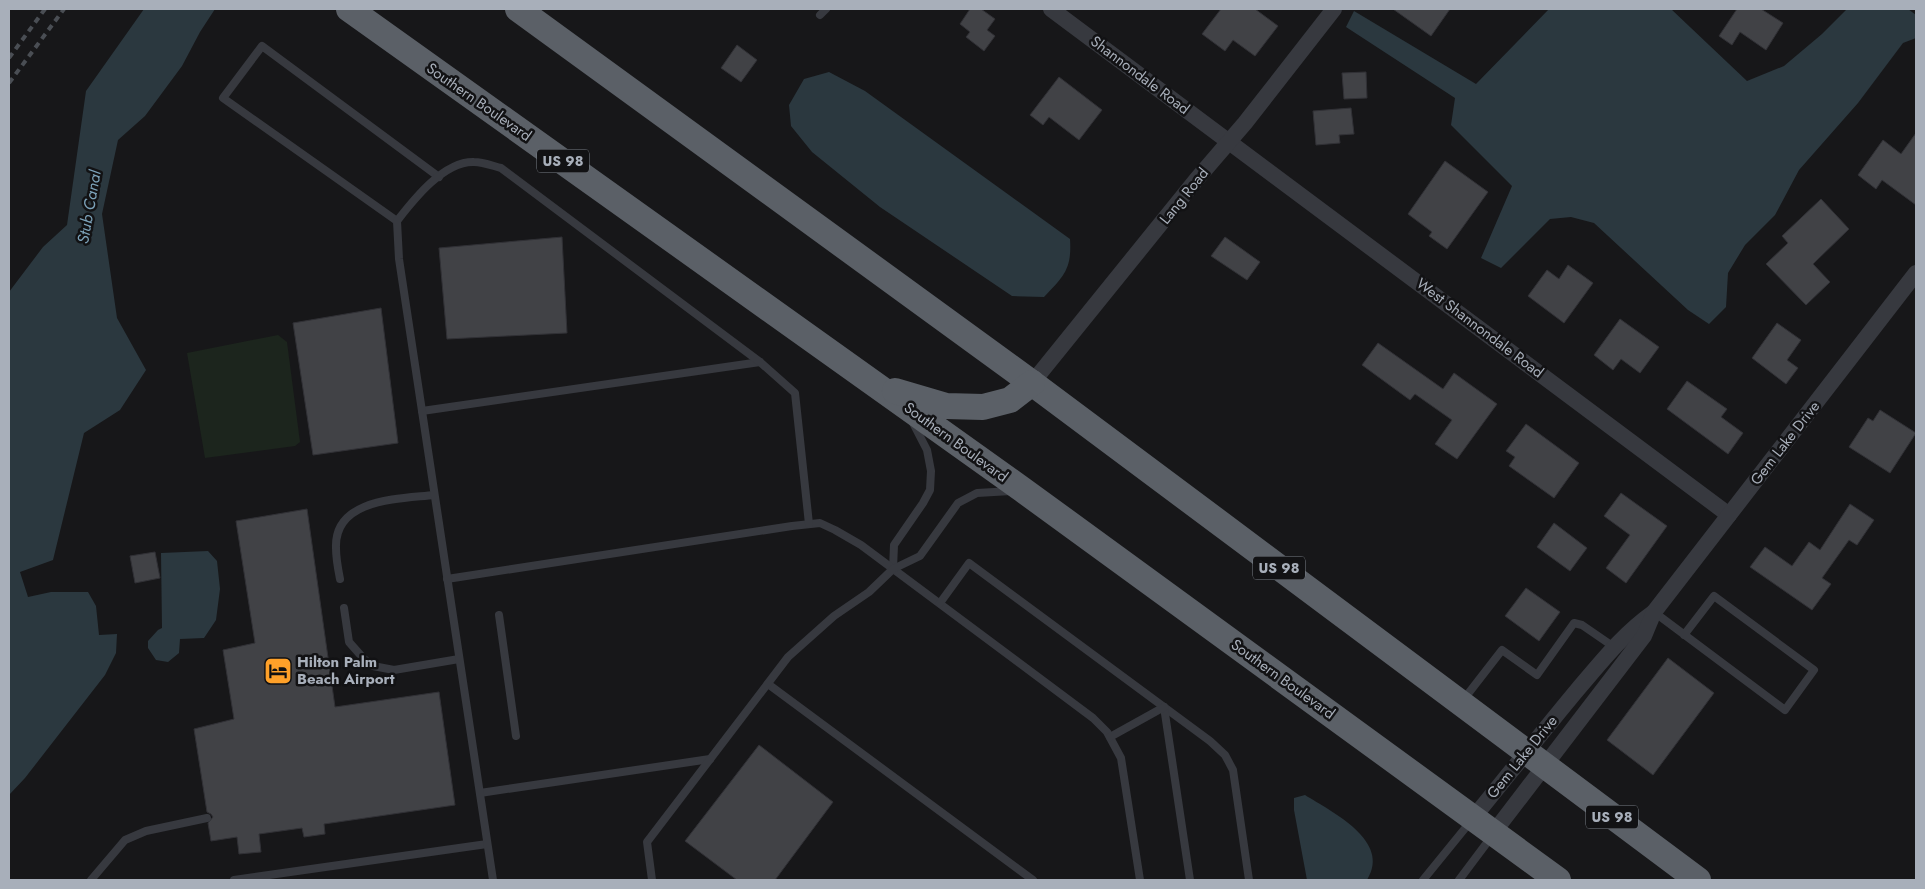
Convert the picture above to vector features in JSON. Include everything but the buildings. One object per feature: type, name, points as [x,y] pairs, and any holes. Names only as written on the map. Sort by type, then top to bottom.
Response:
[{"type":"highway","name":"Southern Boulevard","points":[[348,9],[1023,490],[1558,880]]},
{"type":"highway","name":"US 98","points":[[518,9],[1032,383],[1698,880]]},
{"type":"highway","points":[[878,386],[946,406],[982,407],[1010,400],[1032,383]]},
{"type":"street","name":"Shannondale Road","points":[[1051,9],[1230,141]]},
{"type":"street","name":"Lang Road","points":[[1032,383],[1230,141],[1334,9]]},
{"type":"street","name":"West Shannondale Road","points":[[1230,141],[1729,515]]},
{"type":"street","name":"Gem Lake Drive","points":[[1484,825],[1535,760],[1644,636],[1654,612],[1916,273]]},
{"type":"street","name":"Gem Lake Drive","points":[[1484,825],[1535,760],[1614,647],[1633,627],[1654,612]]},
{"type":"lane","points":[[397,221],[223,98],[262,46],[438,177]]},
{"type":"lane","points":[[493,880],[399,259],[397,221],[420,192],[450,168],[474,162],[501,168],[760,362],[796,394],[809,524]]},
{"type":"lane","points":[[422,411],[760,362]]},
{"type":"lane","points":[[893,569],[894,545],[930,490],[927,450],[903,404]]},
{"type":"lane","points":[[652,880],[647,842],[788,657],[834,616],[870,592],[893,569],[920,556],[958,503],[977,492],[1023,490]]},
{"type":"lane","points":[[340,579],[336,547],[339,531],[346,519],[361,507],[374,502],[434,495]]},
{"type":"lane","points":[[447,579],[809,524],[820,524],[835,530],[861,545],[1093,718],[1110,737],[1121,758],[1140,880]]},
{"type":"lane","points":[[940,604],[969,563],[1210,741],[1225,755],[1233,770],[1249,880]]},
{"type":"lane","points":[[1654,612],[1684,635],[1785,710],[1814,670],[1714,596],[1684,635]]},
{"type":"lane","points":[[344,608],[349,642],[364,660],[373,666],[394,670],[459,659]]},
{"type":"lane","points":[[499,615],[516,736]]},
{"type":"lane","points":[[1461,703],[1502,650],[1537,674],[1574,624],[1582,625],[1614,647]]},
{"type":"lane","points":[[768,684],[1033,880]]},
{"type":"lane","points":[[1110,737],[1164,707]]},
{"type":"lane","points":[[1164,707],[1190,880]]},
{"type":"lane","points":[[480,793],[710,759]]},
{"type":"lane","points":[[92,880],[125,840],[146,831],[207,818]]},
{"type":"lane","points":[[1423,880],[1484,825]]},
{"type":"lane","points":[[1459,880],[1484,825]]},
{"type":"lane","points":[[234,880],[487,844]]},
{"type":"shaded area","points":[[278,335],[287,342],[300,442],[295,446],[205,458],[187,353]]},
{"type":"water","name":"Stub Canal","points":[[144,9],[215,9],[182,66],[145,116],[118,140],[102,214],[117,318],[146,370],[120,410],[84,433],[53,560],[20,572],[28,597],[51,592],[88,592],[96,606],[99,635],[117,634],[116,653],[105,675],[25,778],[9,795],[9,292],[43,247],[67,225],[86,91]]},
{"type":"water","points":[[1549,9],[1671,9],[1747,81],[1784,66],[1822,34],[1847,9],[1908,9],[1916,15],[1916,38],[1903,43],[1858,103],[1799,170],[1775,215],[1745,245],[1728,273],[1726,307],[1709,324],[1688,310],[1594,223],[1571,217],[1550,219],[1501,268],[1481,258],[1512,186],[1451,125],[1455,98],[1346,27],[1354,11],[1476,84]]},
{"type":"water","points":[[829,72],[865,91],[1070,239],[1068,265],[1062,277],[1044,297],[1012,296],[880,207],[812,152],[791,126],[789,105],[804,79]]},
{"type":"water","points":[[208,551],[217,561],[220,589],[216,620],[204,638],[180,639],[179,653],[168,662],[156,660],[148,648],[148,641],[162,628],[161,553]]},
{"type":"water","points":[[1305,795],[1343,819],[1365,840],[1372,853],[1373,866],[1367,880],[1307,880],[1294,810],[1294,798]]},
{"type":"railway","points":[[9,58],[45,9]]},
{"type":"railway","points":[[9,83],[64,9]]},
{"type":"place","name":"Hilton Palm Beach Airport","points":[[278,671]]}]
